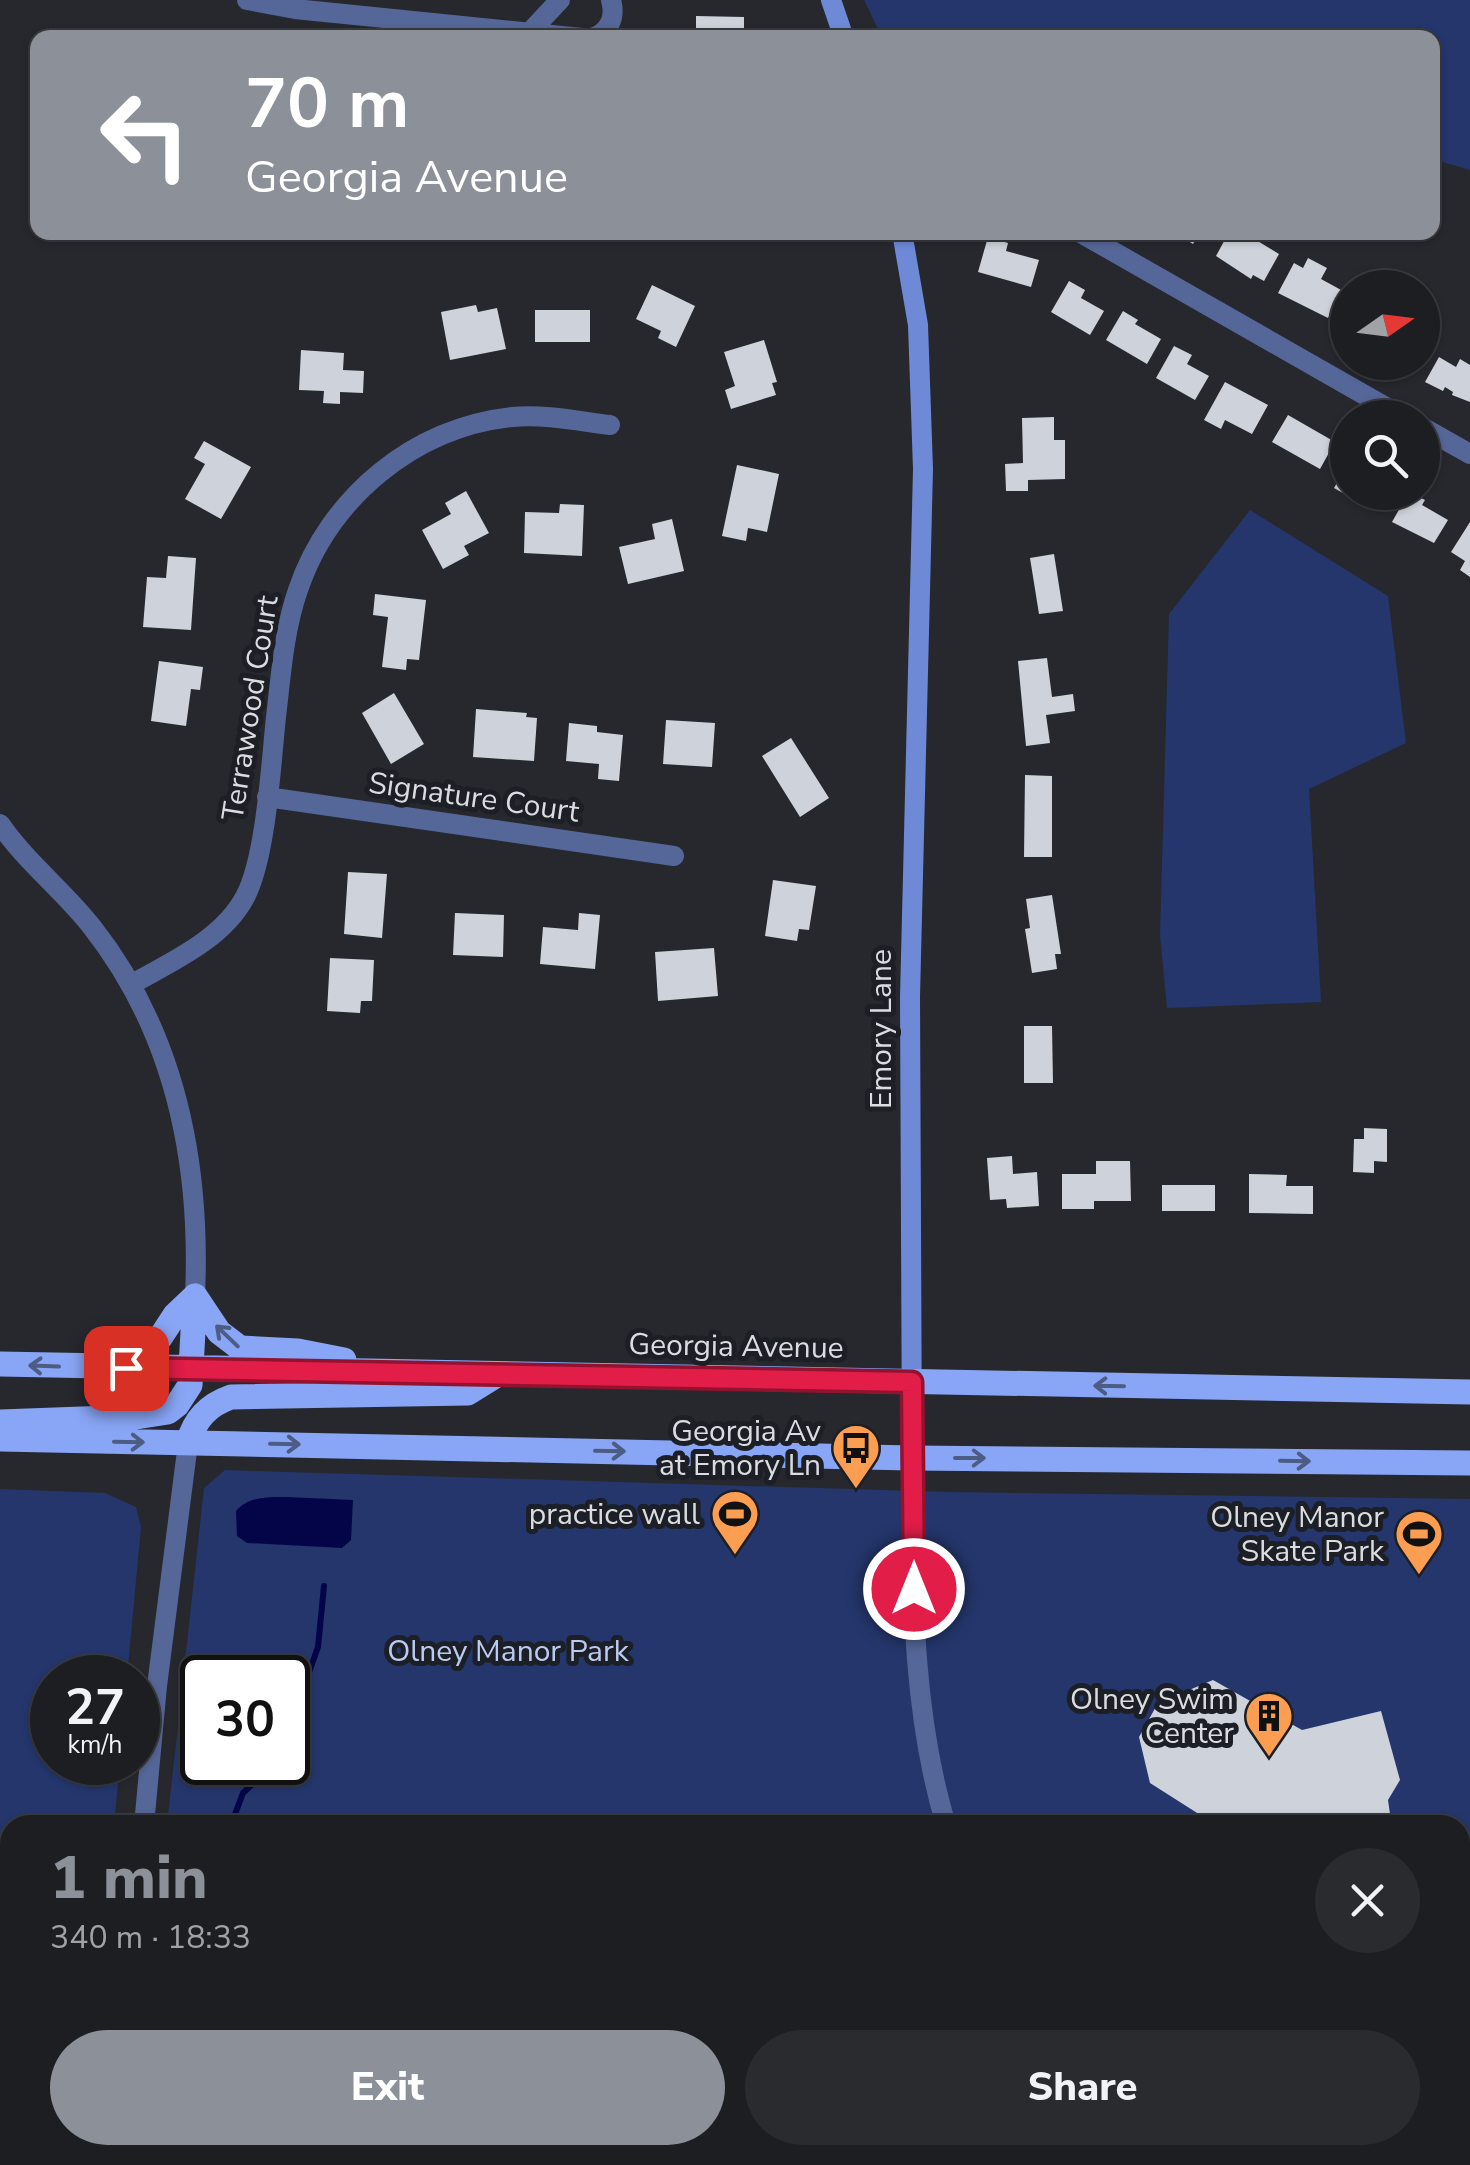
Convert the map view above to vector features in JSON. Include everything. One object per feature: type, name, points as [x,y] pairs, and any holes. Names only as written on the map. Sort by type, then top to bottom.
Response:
[{"type":"main road","points":[[92,1367],[160,1338],[174,1315],[195,1296]]},
{"type":"main road","points":[[0,1422],[156,1416],[178,1404],[190,1385],[193,1369],[195,1296]]},
{"type":"main road","points":[[195,1296],[220,1332],[240,1348],[312,1354],[386,1372]]},
{"type":"main road","name":"Georgia Avenue","points":[[0,1364],[1470,1392]]},
{"type":"main road","points":[[188,1443],[206,1410],[231,1398],[468,1393],[497,1375]]},
{"type":"main road","points":[[0,1439],[912,1458],[1470,1463]]},
{"type":"street","points":[[247,0],[294,9],[500,30]]},
{"type":"street","points":[[532,30],[560,0]]},
{"type":"street","points":[[603,30],[609,26],[613,12],[611,0]]},
{"type":"street","points":[[831,0],[841,30]]},
{"type":"street","name":"Emory Lane","points":[[903,240],[918,325],[923,450],[910,997],[915,1646],[928,1752],[944,1815]]},
{"type":"street","points":[[1093,240],[1373,400]]},
{"type":"street","name":"Terrawood Court","points":[[132,984],[201,943],[228,922],[244,900],[252,879],[267,797],[284,653],[297,592],[314,552],[350,499],[411,451],[474,424],[513,417],[553,417],[610,425]]},
{"type":"street","points":[[1440,438],[1470,454]]},
{"type":"street","name":"Signature Court","points":[[267,797],[674,856]]},
{"type":"street","points":[[0,824],[90,924],[132,984],[172,1077],[186,1129],[193,1177],[195,1296]]},
{"type":"street","points":[[145,1815],[156,1686],[188,1443]]},
{"type":"green space","points":[[864,0],[1470,0],[1470,170],[1440,161],[1440,30],[879,30]]},
{"type":"green space","points":[[1250,510],[1388,596],[1406,743],[1309,789],[1321,1002],[1167,1008],[1160,935],[1169,614]]},
{"type":"green space","name":"Olney Manor Park","points":[[225,1470],[949,1492],[1470,1499],[1470,1815],[168,1815],[180,1707],[180,1785],[310,1785],[310,1655],[186,1655],[204,1488]]},
{"type":"green space","points":[[0,1489],[105,1493],[136,1507],[141,1527],[129,1655],[30,1655],[30,1785],[118,1785],[115,1815],[0,1815]]},
{"type":"shaded area","points":[[259,1498],[353,1500],[351,1540],[342,1548],[247,1543],[237,1536],[236,1511],[241,1506]]},
{"type":"building","points":[[696,16],[744,17],[744,30],[696,30]]},
{"type":"building","points":[[987,240],[1008,243],[1006,251],[1039,260],[1031,287],[978,272]]},
{"type":"building","points":[[1225,240],[1256,240],[1279,254],[1264,281],[1253,275],[1251,279],[1216,256]]},
{"type":"building","points":[[1308,258],[1327,268],[1321,279],[1330,284],[1328,318],[1278,293],[1294,263],[1303,268]]},
{"type":"building","points":[[1069,281],[1085,290],[1081,298],[1104,311],[1090,335],[1051,312]]},
{"type":"building","points":[[652,285],[695,306],[676,347],[658,338],[661,331],[636,319]]},
{"type":"building","points":[[476,305],[478,312],[497,308],[506,349],[450,360],[441,312]]},
{"type":"building","points":[[535,310],[590,310],[590,342],[535,342]]},
{"type":"building","points":[[1123,311],[1138,320],[1135,324],[1161,339],[1147,364],[1106,340]]},
{"type":"building","points":[[764,340],[777,382],[772,383],[776,395],[731,409],[725,390],[735,386],[724,352]]},
{"type":"building","points":[[1174,346],[1192,355],[1187,364],[1209,376],[1195,400],[1156,378]]},
{"type":"building","points":[[301,350],[344,353],[343,370],[364,371],[363,393],[340,392],[340,404],[323,403],[324,391],[299,390]]},
{"type":"building","points":[[1440,358],[1456,367],[1460,359],[1470,365],[1470,402],[1452,395],[1445,387],[1443,391],[1425,382],[1440,380]]},
{"type":"building","points":[[1225,382],[1268,405],[1252,434],[1225,420],[1221,429],[1204,420]]},
{"type":"building","points":[[1288,415],[1330,439],[1330,451],[1320,469],[1272,442]]},
{"type":"building","points":[[1054,417],[1054,440],[1065,440],[1065,479],[1028,480],[1028,491],[1006,491],[1005,464],[1023,463],[1022,418]]},
{"type":"building","points":[[204,441],[251,467],[221,519],[185,499],[205,464],[194,458]]},
{"type":"building","points":[[737,465],[779,474],[767,532],[748,528],[746,541],[722,536]]},
{"type":"building","points":[[466,491],[489,533],[464,546],[469,555],[443,569],[422,530],[451,514],[445,503]]},
{"type":"building","points":[[560,504],[584,505],[582,556],[524,553],[525,512],[559,513]]},
{"type":"building","points":[[1399,510],[1431,510],[1448,520],[1434,543],[1392,522]]},
{"type":"building","points":[[672,519],[684,571],[628,584],[619,547],[655,539],[652,524]]},
{"type":"building","points":[[1470,522],[1470,577],[1460,570],[1465,561],[1451,552]]},
{"type":"building","points":[[1054,554],[1063,611],[1039,614],[1030,558]]},
{"type":"building","points":[[168,556],[196,558],[191,630],[143,627],[147,577],[166,578]]},
{"type":"building","points":[[375,594],[426,600],[419,660],[407,659],[406,670],[382,667],[388,617],[373,615]]},
{"type":"building","points":[[1047,658],[1052,697],[1073,694],[1075,711],[1046,715],[1050,743],[1026,746],[1018,661]]},
{"type":"building","points":[[159,661],[203,667],[200,690],[191,689],[186,726],[151,721]]},
{"type":"building","points":[[394,693],[424,744],[391,764],[362,713]]},
{"type":"building","points":[[476,709],[527,713],[526,717],[537,718],[534,761],[473,757]]},
{"type":"building","points":[[666,720],[715,723],[712,767],[663,764]]},
{"type":"building","points":[[569,723],[597,726],[597,732],[623,735],[619,781],[598,779],[599,764],[566,761]]},
{"type":"building","points":[[791,738],[829,798],[800,817],[762,756]]},
{"type":"building","points":[[1025,775],[1052,776],[1052,857],[1024,857]]},
{"type":"building","points":[[348,872],[387,874],[382,938],[344,934]]},
{"type":"building","points":[[773,880],[816,886],[809,930],[799,929],[797,941],[765,936]]},
{"type":"building","points":[[1052,895],[1061,954],[1055,954],[1057,969],[1032,973],[1025,929],[1030,928],[1026,899]]},
{"type":"building","points":[[455,913],[504,915],[503,957],[453,955]]},
{"type":"building","points":[[579,913],[600,915],[595,969],[540,964],[543,927],[578,930]]},
{"type":"building","points":[[714,948],[718,996],[658,1001],[655,952]]},
{"type":"building","points":[[330,958],[374,960],[372,1001],[361,1001],[360,1013],[327,1011]]},
{"type":"building","points":[[1024,1026],[1052,1026],[1053,1083],[1024,1083]]},
{"type":"building","points":[[1364,1128],[1387,1129],[1387,1162],[1374,1161],[1374,1173],[1353,1172],[1354,1139],[1364,1139]]},
{"type":"building","points":[[1012,1156],[1013,1174],[1037,1172],[1039,1206],[1007,1208],[1006,1199],[990,1200],[987,1158]]},
{"type":"building","points":[[1096,1161],[1130,1161],[1131,1201],[1094,1201],[1094,1209],[1062,1209],[1062,1174],[1096,1174]]},
{"type":"building","points":[[1249,1174],[1287,1175],[1286,1186],[1313,1186],[1313,1214],[1249,1213]]},
{"type":"building","points":[[1162,1185],[1215,1185],[1215,1211],[1162,1211]]},
{"type":"building","name":"Olney Swim Center","points":[[1213,1680],[1302,1730],[1381,1711],[1400,1780],[1388,1800],[1390,1814],[1200,1815],[1150,1783],[1139,1737],[1158,1703]]},
{"type":"waterway","points":[[310,1669],[318,1647],[324,1586]]},
{"type":"waterway","points":[[235,1815],[243,1793],[252,1785]]},
{"type":"place","name":"Georgia Av at Emory Ln","points":[[856,1490]]},
{"type":"place","name":"practice wall","points":[[735,1556]]},
{"type":"place","name":"Olney Manor Skate Park","points":[[1419,1576]]},
{"type":"place","name":"Olney Swim Center","points":[[1269,1758]]},
{"type":"route","points":[[126,1368],[912,1382],[914,1589]]}]
